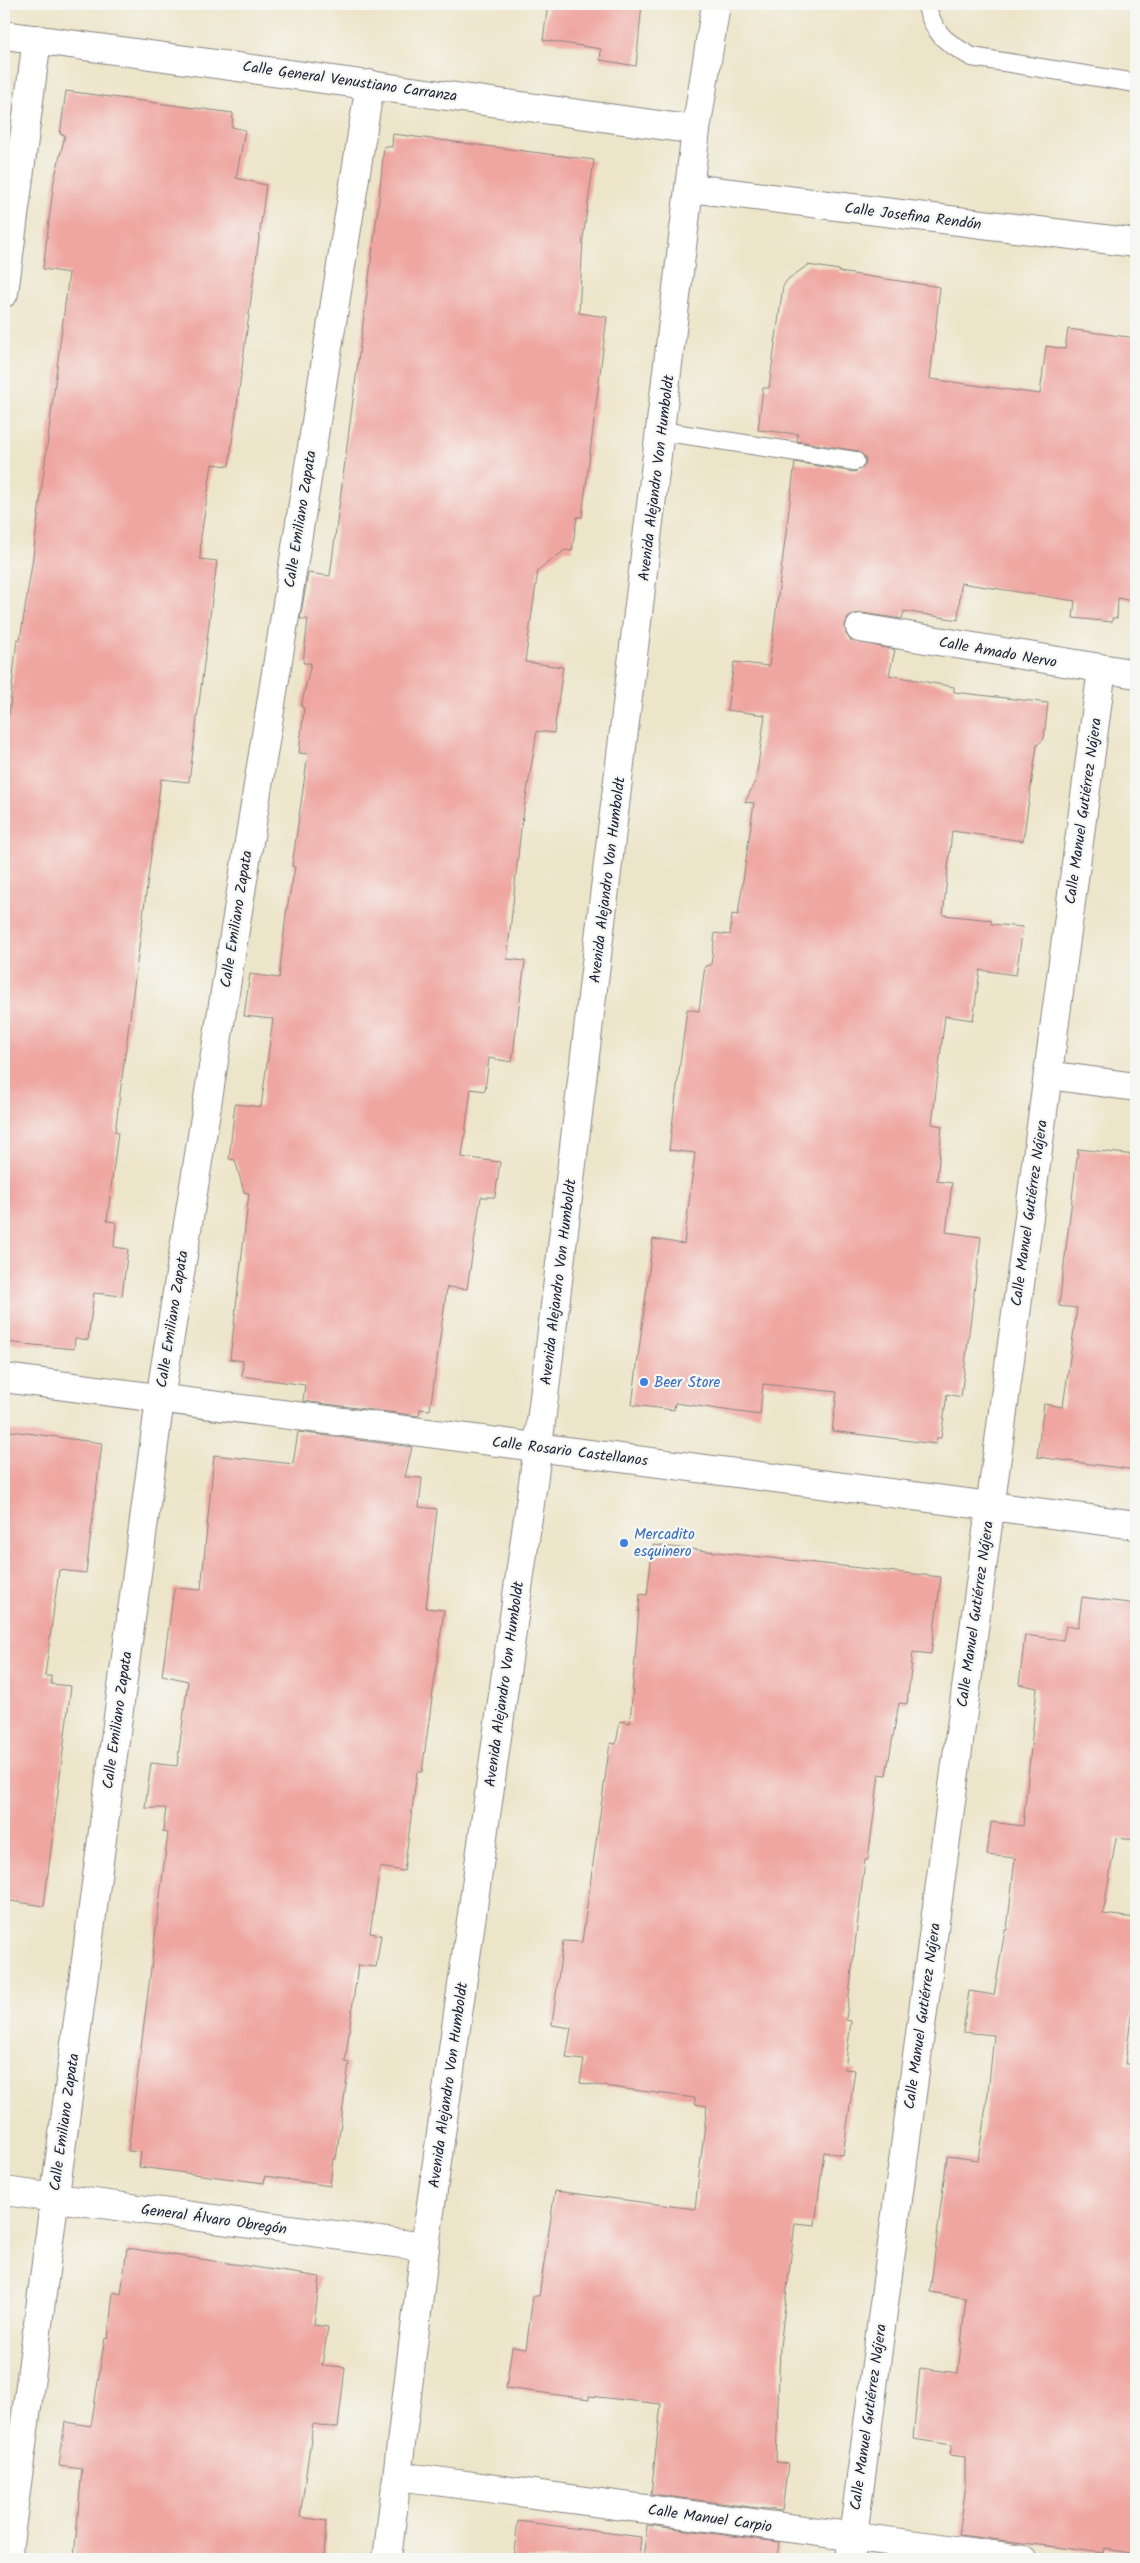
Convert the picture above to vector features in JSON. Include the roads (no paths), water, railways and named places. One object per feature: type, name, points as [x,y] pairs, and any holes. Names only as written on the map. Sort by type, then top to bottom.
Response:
[{"type":"street","name":"Avenida Alejandro Von Humboldt","points":[[387,2559],[425,2247],[538,1447],[696,130],[716,4]]},
{"type":"street","name":"Calle General Venustiano Carranza","points":[[4,35],[696,130]]},
{"type":"street","points":[[4,293],[36,38]]},
{"type":"street","name":"Calle Emiliano Zapata","points":[[7,2559],[160,1399],[370,84]]},
{"type":"street","name":"Calle Josefina Rendón","points":[[690,188],[1136,243]]},
{"type":"street","name":"Calle Amado Nervo","points":[[860,628],[1102,670],[1136,674]]},
{"type":"street","name":"Calle Manuel Gutiérrez Nájera","points":[[851,2548],[1102,670]]},
{"type":"street","points":[[1048,1075],[1136,1087]]},
{"type":"street","name":"Calle Rosario Castellanos","points":[[4,1378],[1136,1525]]},
{"type":"street","name":"General Álvaro Obregón","points":[[4,2191],[425,2247]]},
{"type":"street","name":"Calle Manuel Carpio","points":[[398,2476],[851,2548],[1022,2559]]},
{"type":"lane","points":[[926,4],[932,26],[953,46],[972,57],[1136,83]]},
{"type":"lane","points":[[661,431],[855,461]]},
{"type":"place","name":"Beer Store","points":[[644,1382]]},
{"type":"place","name":"Mercadito esquinero","points":[[624,1543]]}]
